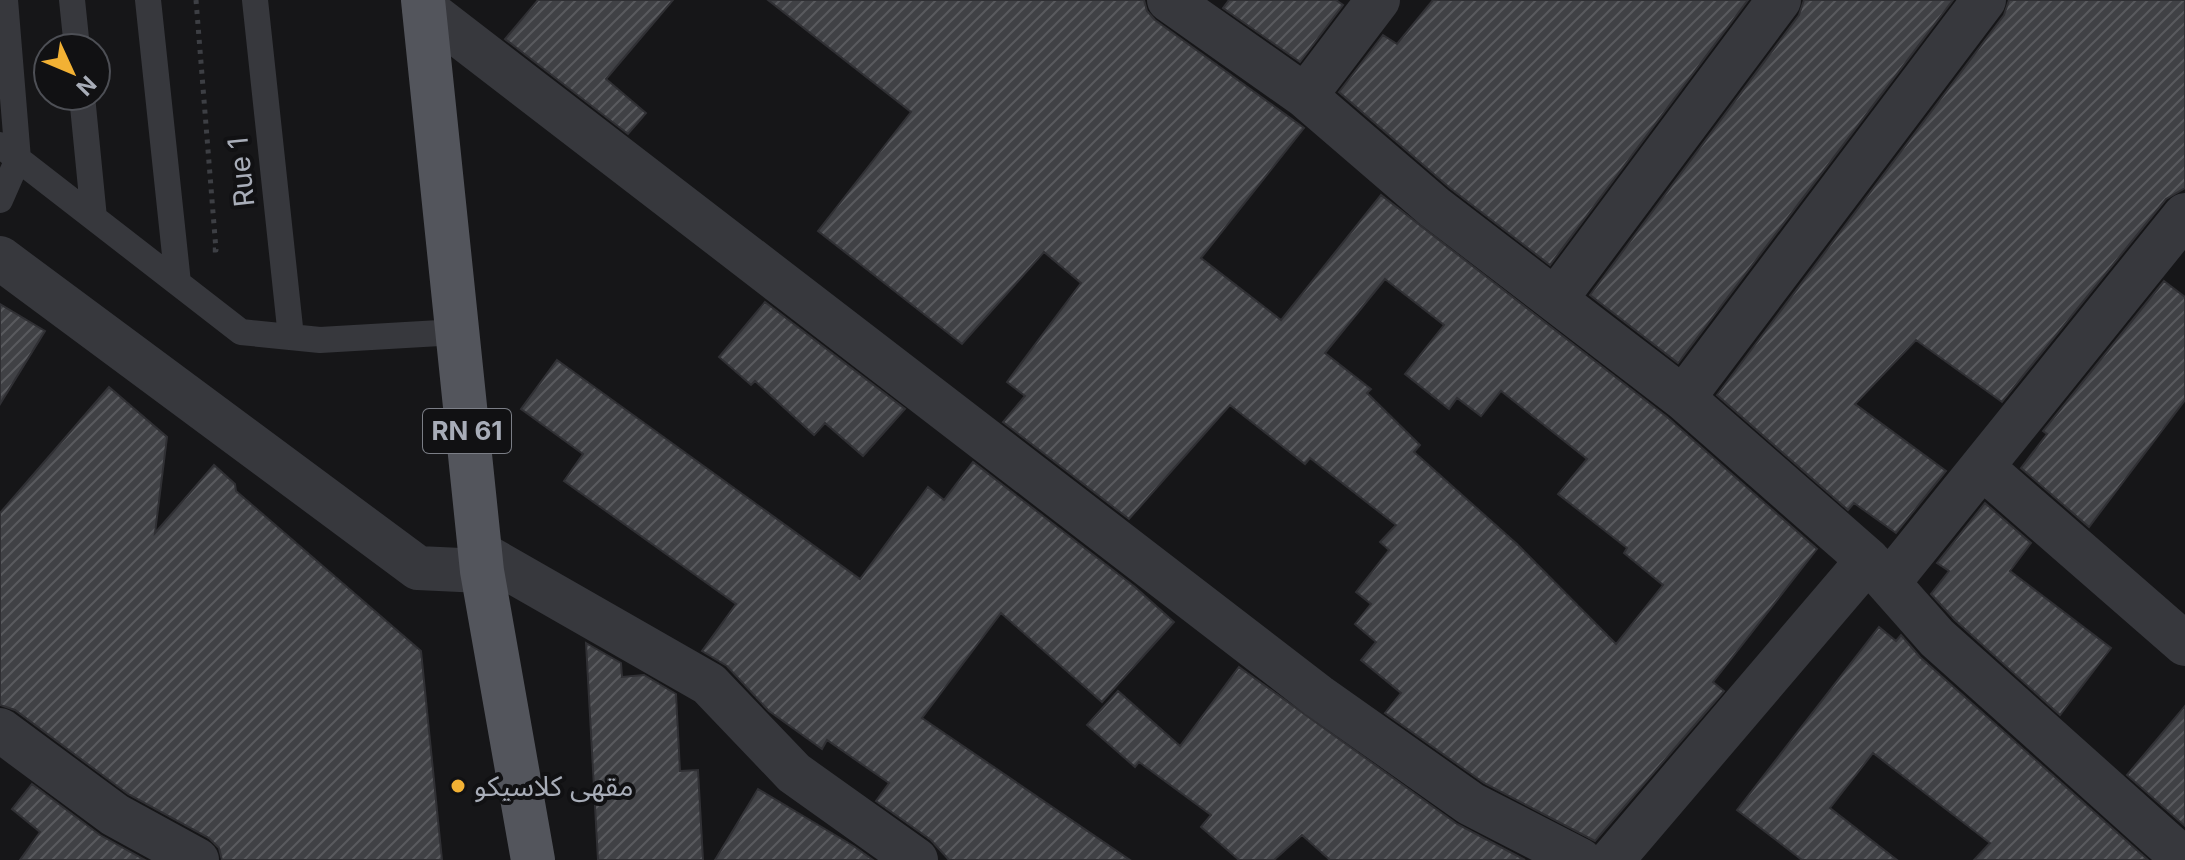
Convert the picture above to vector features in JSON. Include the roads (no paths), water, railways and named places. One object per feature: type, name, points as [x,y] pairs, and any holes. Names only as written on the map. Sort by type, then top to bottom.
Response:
[{"type":"main road","name":"RN 61","points":[[424,4],[481,562],[533,860]]},
{"type":"street","points":[[1305,96],[1378,0]]},
{"type":"street","points":[[1557,297],[1779,0]]},
{"type":"street","points":[[1683,398],[1984,0]]},
{"type":"street","points":[[1176,2],[1305,96],[1434,207],[1557,297],[1683,398],[1878,571],[1937,638],[2185,860]]},
{"type":"street","points":[[424,4],[1318,696],[1471,804],[1580,860]]},
{"type":"street","points":[[1612,860],[1878,571],[1982,467],[2178,241]]},
{"type":"street","points":[[0,258],[418,568],[481,562],[709,684],[794,773],[916,860]]},
{"type":"street","points":[[1982,467],[2185,644]]},
{"type":"street","points":[[0,730],[115,815],[197,860]]},
{"type":"lane","points":[[0,200],[9,152],[5,0]]},
{"type":"lane","points":[[72,0],[75,32]]},
{"type":"lane","points":[[148,0],[178,283]]},
{"type":"lane","name":"Rue 1","points":[[255,0],[291,337]]},
{"type":"lane","points":[[84,112],[94,218]]},
{"type":"lane","points":[[9,152],[241,332],[320,340],[457,332]]},
{"type":"place","name":"مقهى كلاسيكو","points":[[458,786]]}]
